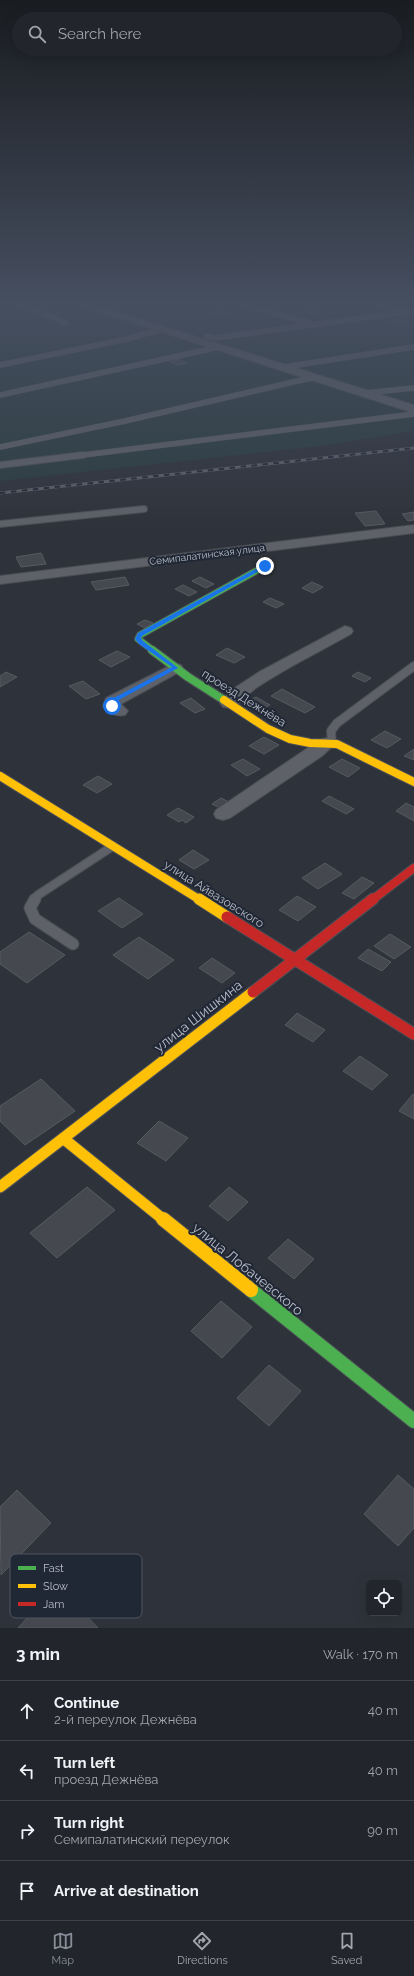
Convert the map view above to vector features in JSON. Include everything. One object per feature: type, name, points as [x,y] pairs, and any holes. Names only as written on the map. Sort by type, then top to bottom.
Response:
[{"type":"street","points":[[321,379],[414,409]]},
{"type":"street","name":"Семипалатинская улица","points":[[0,580],[414,529]]},
{"type":"street","name":"проезд Дежнёва","points":[[265,566],[140,635],[138,639],[176,668],[268,729],[290,739],[310,743],[337,744],[414,782]]},
{"type":"street","points":[[229,703],[233,697],[254,682],[346,631]]},
{"type":"street","points":[[119,711],[112,706],[112,702],[176,668]]},
{"type":"street","points":[[223,814],[329,743]]},
{"type":"street","name":"улица Айвазовского","points":[[0,776],[414,1034]]},
{"type":"street","name":"улица Шишкина","points":[[0,1187],[414,868]]},
{"type":"street","name":"улица Лобачевского","points":[[64,1139],[414,1421]]},
{"type":"lane","points":[[0,395],[72,379]]},
{"type":"lane","points":[[0,447],[132,420],[307,379]]},
{"type":"lane","points":[[365,393],[414,388]]},
{"type":"lane","points":[[0,465],[414,414]]},
{"type":"lane","points":[[0,524],[144,510]]},
{"type":"lane","points":[[329,743],[331,731],[337,723],[414,666]]},
{"type":"lane","points":[[73,944],[36,919],[30,908],[38,895],[113,846]]},
{"type":"lane","points":[[0,1169],[11,1178]]},
{"type":"shaded area","points":[[0,379],[414,379],[414,431],[320,446],[0,481]]},
{"type":"building","points":[[376,511],[385,524],[365,526],[355,513]]},
{"type":"building","points":[[414,512],[414,520],[408,521],[402,514]]},
{"type":"building","points":[[41,553],[46,564],[21,567],[16,557]]},
{"type":"building","points":[[125,577],[129,585],[96,590],[91,582]]},
{"type":"building","points":[[200,577],[214,584],[206,588],[192,581]]},
{"type":"building","points":[[312,582],[323,587],[313,593],[302,588]]},
{"type":"building","points":[[183,585],[197,592],[189,596],[175,589]]},
{"type":"building","points":[[270,598],[284,604],[276,608],[263,602]]},
{"type":"building","points":[[145,620],[153,623],[145,628],[137,624]]},
{"type":"building","points":[[227,648],[245,657],[234,663],[216,655]]},
{"type":"building","points":[[117,651],[130,657],[111,667],[99,660]]},
{"type":"building","points":[[6,672],[17,677],[0,687],[0,676]]},
{"type":"building","points":[[358,672],[371,678],[365,682],[352,676]]},
{"type":"building","points":[[83,681],[100,694],[86,699],[69,686]]},
{"type":"building","points":[[282,689],[315,707],[305,713],[271,696]]},
{"type":"building","points":[[256,697],[270,705],[257,711],[243,703]]},
{"type":"building","points":[[191,698],[205,709],[195,713],[180,703]]},
{"type":"building","points":[[385,731],[401,739],[387,748],[371,740]]},
{"type":"building","points":[[264,737],[279,745],[264,754],[249,746]]},
{"type":"building","points":[[414,749],[414,760],[404,756]]},
{"type":"building","points":[[243,759],[260,769],[247,776],[231,765]]},
{"type":"building","points":[[342,759],[360,768],[348,777],[329,767]]},
{"type":"building","points":[[98,776],[112,784],[97,793],[83,785]]},
{"type":"building","points":[[329,796],[354,809],[346,814],[322,801]]},
{"type":"building","points":[[221,798],[229,802],[220,808],[212,804]]},
{"type":"building","points":[[406,803],[414,807],[414,821],[396,811]]},
{"type":"building","points":[[178,808],[194,817],[186,823],[182,820],[179,822],[167,815]]},
{"type":"building","points":[[193,850],[209,860],[194,869],[179,860]]},
{"type":"building","points":[[325,863],[342,874],[318,889],[302,878]]},
{"type":"building","points":[[362,877],[374,883],[354,899],[342,893]]},
{"type":"building","points":[[297,896],[316,907],[298,921],[279,910]]},
{"type":"building","points":[[119,898],[143,914],[122,928],[98,911]]},
{"type":"building","points":[[29,932],[65,955],[27,983],[0,964],[0,952]]},
{"type":"building","points":[[390,934],[411,947],[394,959],[374,946]]},
{"type":"building","points":[[139,937],[174,960],[148,979],[113,955]]},
{"type":"building","points":[[368,949],[391,962],[382,971],[358,958]]},
{"type":"building","points":[[212,958],[235,973],[222,983],[199,968]]},
{"type":"building","points":[[297,1013],[325,1030],[313,1042],[285,1025]]},
{"type":"building","points":[[360,1056],[388,1075],[372,1090],[343,1071]]},
{"type":"building","points":[[41,1079],[75,1111],[25,1145],[0,1121],[0,1106]]},
{"type":"building","points":[[413,1094],[414,1095],[414,1119],[399,1111]]},
{"type":"building","points":[[159,1121],[188,1138],[166,1161],[137,1143]]},
{"type":"building","points":[[87,1187],[115,1210],[57,1258],[30,1233]]},
{"type":"building","points":[[229,1187],[248,1202],[228,1221],[209,1206]]},
{"type":"building","points":[[288,1239],[314,1259],[294,1279],[268,1258]]},
{"type":"building","points":[[221,1301],[252,1327],[222,1358],[191,1331]]},
{"type":"building","points":[[269,1365],[301,1391],[269,1426],[237,1398]]},
{"type":"building","points":[[398,1475],[414,1489],[414,1528],[398,1546],[364,1514]]},
{"type":"building","points":[[17,1490],[51,1523],[21,1554],[10,1554],[10,1566],[1,1575],[0,1507]]},
{"type":"building","points":[[27,1618],[88,1618],[98,1628],[18,1628]]},
{"type":"railway","points":[[0,493],[414,448]]},
{"type":"traffic: fast","points":[[224,700],[188,677],[138,639],[140,635],[265,566]]},
{"type":"traffic: fast","points":[[251,1290],[414,1421]]},
{"type":"traffic: slow","points":[[224,700],[268,729],[290,739],[310,743],[337,744],[414,782]]},
{"type":"traffic: slow","points":[[0,776],[227,917]]},
{"type":"traffic: slow","points":[[0,1187],[253,992]]},
{"type":"traffic: slow","points":[[64,1139],[251,1290]]},
{"type":"traffic: jam","points":[[253,992],[414,868]]},
{"type":"traffic: jam","points":[[227,917],[414,1034]]},
{"type":"route","points":[[112,706],[112,702],[176,668],[141,642],[138,639],[140,635],[265,566]]}]
